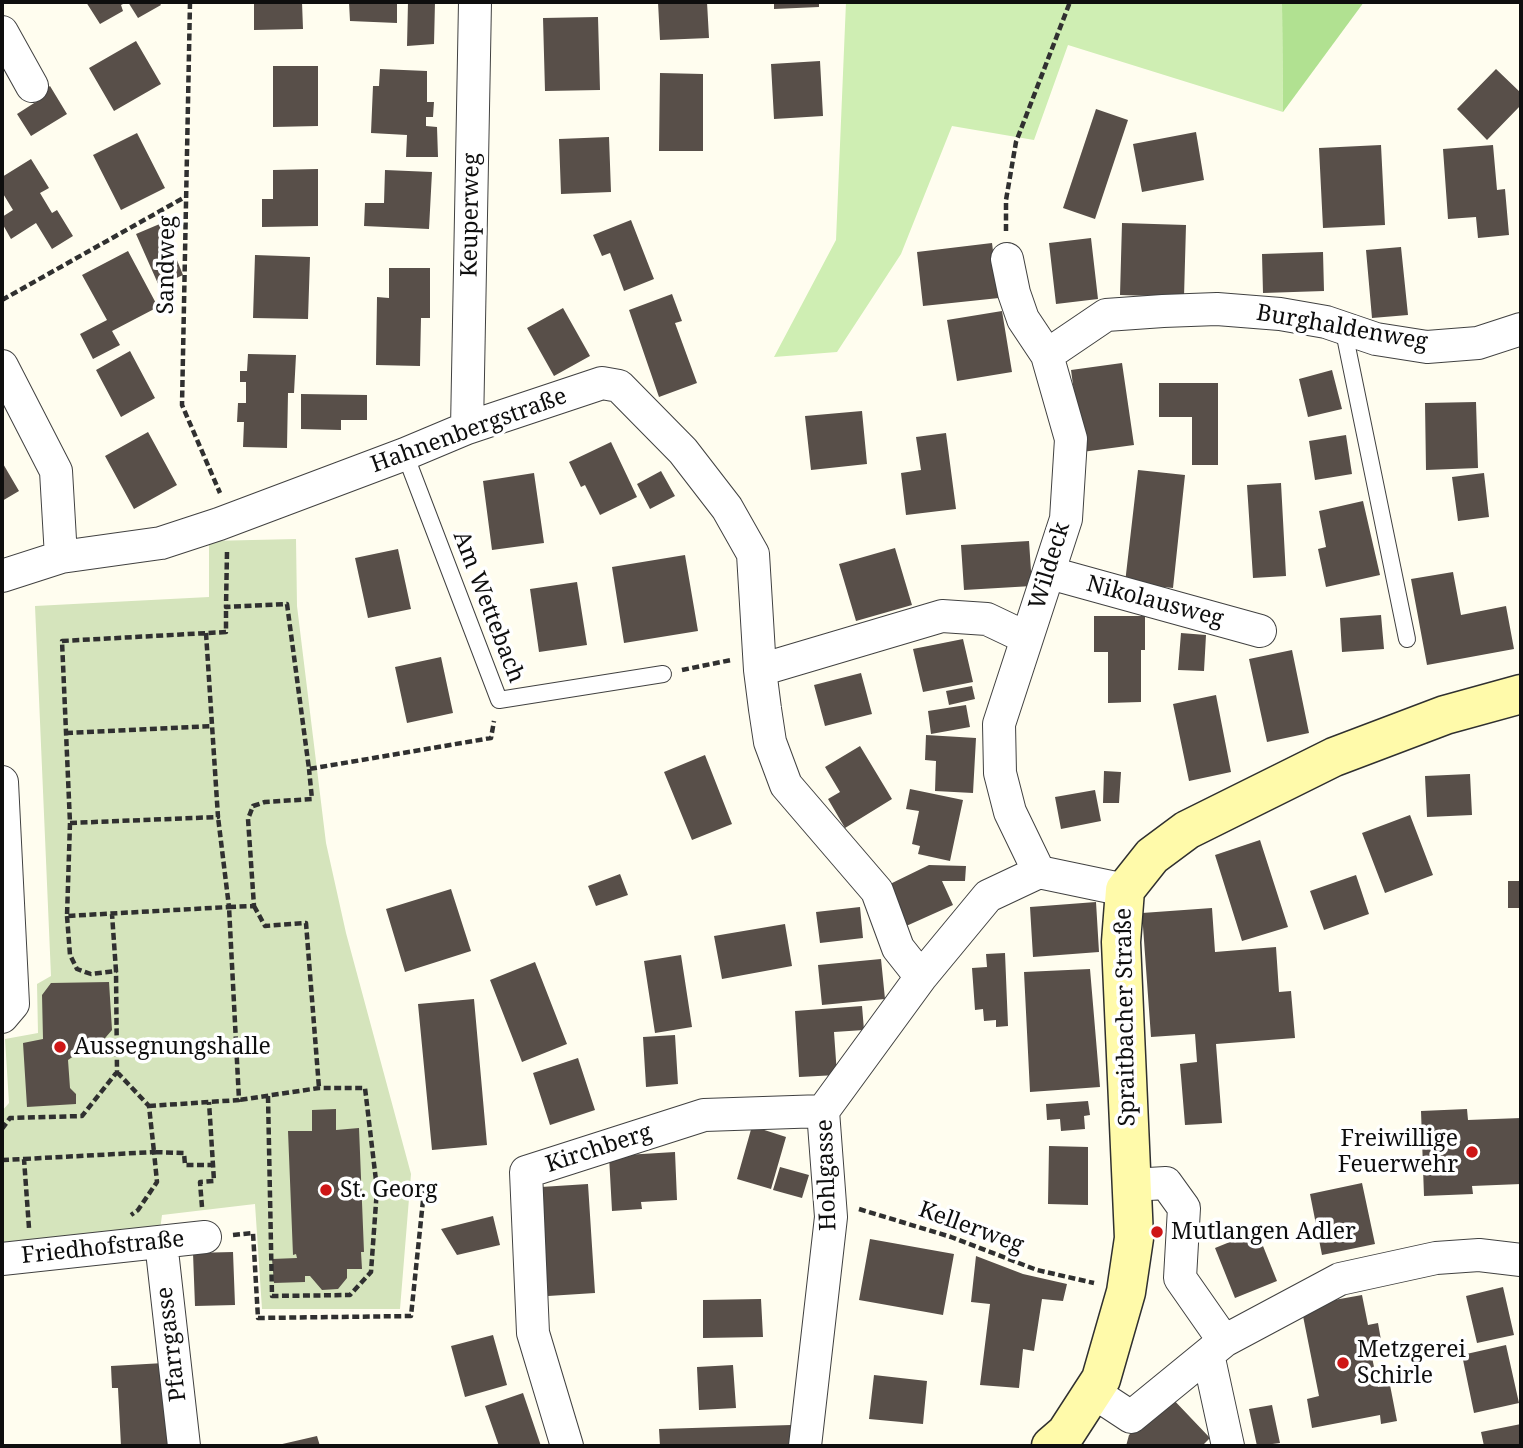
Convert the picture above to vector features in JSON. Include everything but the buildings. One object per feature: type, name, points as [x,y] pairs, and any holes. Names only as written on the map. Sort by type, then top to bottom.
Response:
[{"type":"street","name":"Keuperweg","points":[[467,428],[475,2]]},
{"type":"street","points":[[2,32],[32,86]]},
{"type":"street","name":"Wildeck","points":[[1007,259],[1023,319],[1047,355],[1071,439],[1066,519],[999,724],[1000,773],[1010,812],[1038,872]]},
{"type":"street","name":"Burghaldenweg","points":[[1047,355],[1106,315],[1217,309],[1280,314],[1343,327],[1377,339],[1427,347],[1478,342],[1521,329]]},
{"type":"street","points":[[2,366],[56,471],[61,556]]},
{"type":"street","name":"Hahnenbergstraße","points":[[2,576],[61,556],[161,543],[405,454],[467,428],[602,383],[619,386],[683,451],[727,508],[754,554],[760,662],[770,742],[786,785],[877,891],[898,948],[921,977]]},
{"type":"street","name":"Nikolausweg","points":[[1050,573],[1260,631]]},
{"type":"street","points":[[760,662],[802,656],[942,616],[987,619],[1027,638]]},
{"type":"street","name":"Spraitbacher Straße","points":[[1051,1446],[1066,1433],[1101,1379],[1125,1292],[1134,1238],[1121,942],[1125,890],[1152,856],[1187,830],[1334,757],[1445,715],[1521,694]]},
{"type":"street","points":[[2,782],[13,1004],[2,1017]]},
{"type":"street","points":[[921,977],[988,895],[1038,872],[1125,890]]},
{"type":"street","name":"Hohlgasse","points":[[806,1446],[831,1217],[823,1111],[921,977]]},
{"type":"street","name":"Kirchberg","points":[[567,1446],[533,1334],[526,1172],[704,1115],[823,1111]]},
{"type":"street","points":[[1131,1185],[1166,1183],[1184,1208],[1180,1278],[1216,1347],[1228,1446]]},
{"type":"street","name":"Friedhofstraße","points":[[2,1259],[205,1237]]},
{"type":"street","name":"Pfarrgasse","points":[[160,1242],[184,1446]]},
{"type":"street","points":[[1093,1392],[1131,1417],[1216,1347],[1340,1279],[1436,1258],[1479,1255],[1521,1260]]},
{"type":"lane","points":[[1343,327],[1407,639]]},
{"type":"lane","name":"Am Wettebach","points":[[405,454],[499,700],[663,674]]},
{"type":"path","name":"Sandweg","points":[[190,2],[182,405],[231,519]]},
{"type":"path","points":[[1007,259],[1006,200],[1016,142],[1070,2]]},
{"type":"path","points":[[2,300],[186,197]]},
{"type":"path","points":[[116,971],[91,974],[77,969],[69,955],[67,916],[70,823],[62,641],[226,632],[227,562]]},
{"type":"path","points":[[226,607],[287,604],[312,799],[265,802],[253,806],[248,819],[254,906],[265,926],[306,923],[319,1088]]},
{"type":"path","points":[[206,634],[218,817],[229,907],[239,1100]]},
{"type":"path","points":[[663,674],[760,662]]},
{"type":"path","points":[[309,769],[491,738],[499,700]]},
{"type":"path","points":[[66,733],[212,726]]},
{"type":"path","points":[[70,823],[218,817]]},
{"type":"path","points":[[67,916],[254,906]]},
{"type":"path","points":[[2,1129],[10,1118],[82,1116],[117,1072],[116,971],[112,914]]},
{"type":"path","points":[[117,1072],[149,1106],[157,1182],[138,1210],[129,1216]]},
{"type":"path","points":[[149,1106],[239,1100],[319,1088],[365,1088],[377,1189],[371,1272],[350,1295],[272,1296],[268,1096]]},
{"type":"path","points":[[209,1102],[214,1181],[200,1182],[205,1237],[253,1233],[258,1318],[411,1316],[424,1191],[377,1189]]},
{"type":"path","points":[[2,1160],[154,1152],[184,1153],[185,1165],[213,1165]]},
{"type":"path","points":[[16,1230],[30,1230],[24,1158]]},
{"type":"path","name":"Kellerweg","points":[[831,1217],[860,1209],[951,1237],[1037,1270],[1100,1285]]},
{"type":"green space","points":[[846,2],[1282,2],[1283,112],[1068,45],[1034,140],[952,126],[901,254],[837,352],[774,357],[836,240]]},
{"type":"green space","points":[[1282,2],[1364,2],[1283,112]]},
{"type":"green space","points":[[296,539],[297,606],[326,843],[346,933],[411,1174],[400,1309],[262,1309],[255,1204],[162,1215],[160,1230],[2,1245],[2,1111],[9,1103],[5,1039],[38,1033],[37,984],[51,976],[35,606],[209,597],[209,541]]},
{"type":"place","name":"Aussegnungshalle","points":[[60,1047]]},
{"type":"place","name":"Freiwillige Feuerwehr","points":[[1472,1152]]},
{"type":"place","name":"St. Georg","points":[[326,1190]]},
{"type":"place","name":"Mutlangen Adler","points":[[1157,1232]]},
{"type":"place","name":"Metzgerei Schirle","points":[[1343,1363]]}]
